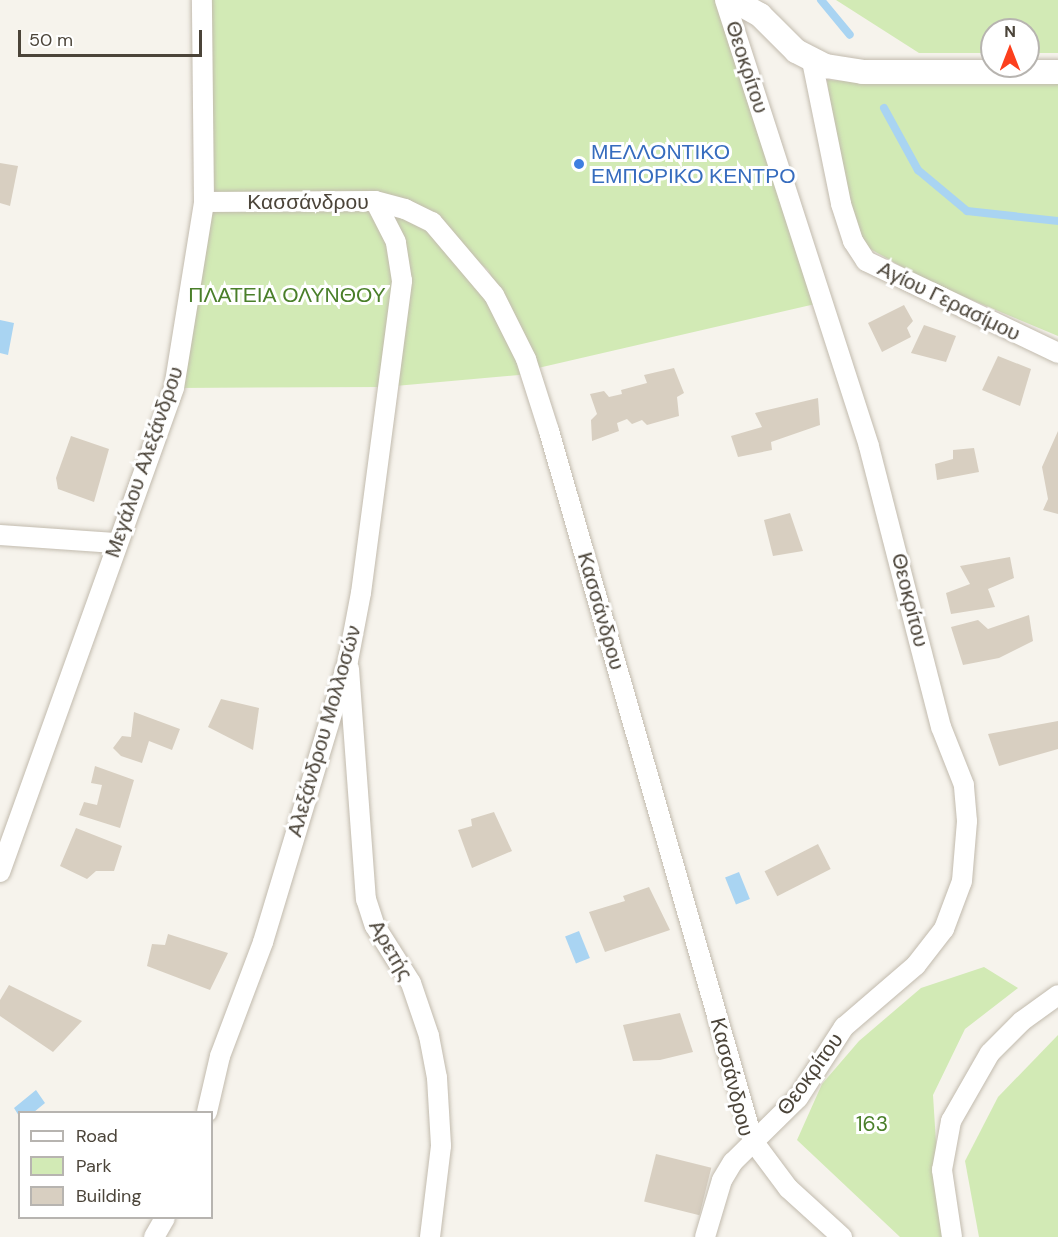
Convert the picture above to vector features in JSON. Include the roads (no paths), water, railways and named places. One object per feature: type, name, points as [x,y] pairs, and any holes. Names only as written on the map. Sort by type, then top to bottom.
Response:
[{"type":"street","name":"Μεγάλου Αλεξάνδρου","points":[[0,872],[116,543],[174,388],[204,202],[202,0]]},
{"type":"street","name":"Θεοκρίτου","points":[[725,0],[869,446],[937,713],[964,784],[967,809],[962,881],[944,929],[916,965],[844,1027],[798,1098],[753,1141]]},
{"type":"street","points":[[733,0],[760,15],[781,41],[812,61],[863,72],[1058,72]]},
{"type":"street","name":"Αγίου Γερασίμου","points":[[812,61],[841,204],[853,241],[866,261],[1058,353]]},
{"type":"street","name":"Κασσάνδρου","points":[[204,202],[375,201],[432,222],[479,273],[507,318],[526,359],[753,1141],[722,1180],[705,1237]]},
{"type":"street","name":"Αλεξάνδρου Μολλοσών","points":[[207,1111],[220,1056],[263,942],[348,661],[375,503],[402,281],[396,242],[375,201]]},
{"type":"street","points":[[0,535],[116,543]]},
{"type":"street","name":"Αρετής","points":[[348,661],[366,899],[375,927],[411,983],[429,1036],[437,1078],[441,1146],[430,1237]]},
{"type":"street","points":[[952,1237],[942,1170],[951,1121],[971,1080],[990,1053],[1028,1016],[1058,995]]},
{"type":"street","points":[[753,1141],[788,1188],[842,1237]]},
{"type":"street","points":[[154,1237],[164,1219]]},
{"type":"water","points":[[0,320],[14,323],[8,355],[0,353]]},
{"type":"water","points":[[739,872],[750,899],[736,905],[725,878]]},
{"type":"water","points":[[579,931],[590,958],[576,964],[565,937]]},
{"type":"water","points":[[36,1090],[45,1103],[35,1111],[18,1111],[18,1114],[14,1108]]},
{"type":"waterway","points":[[821,0],[850,35]]},
{"type":"waterway","points":[[884,108],[918,170],[967,211],[1058,221]]},
{"type":"place","name":"ΜΕΛΛΟΝΤΙΚΟ ΕΜΠΟΡΙΚΟ ΚΕΝΤΡΟ","points":[[579,164]]},
{"type":"park label","name":"ΠΛΑΤΕΙΑ ΟΛΥΝΘΟΥ","points":[[287,295]]},
{"type":"park label","name":"163","points":[[872,1124]]}]
